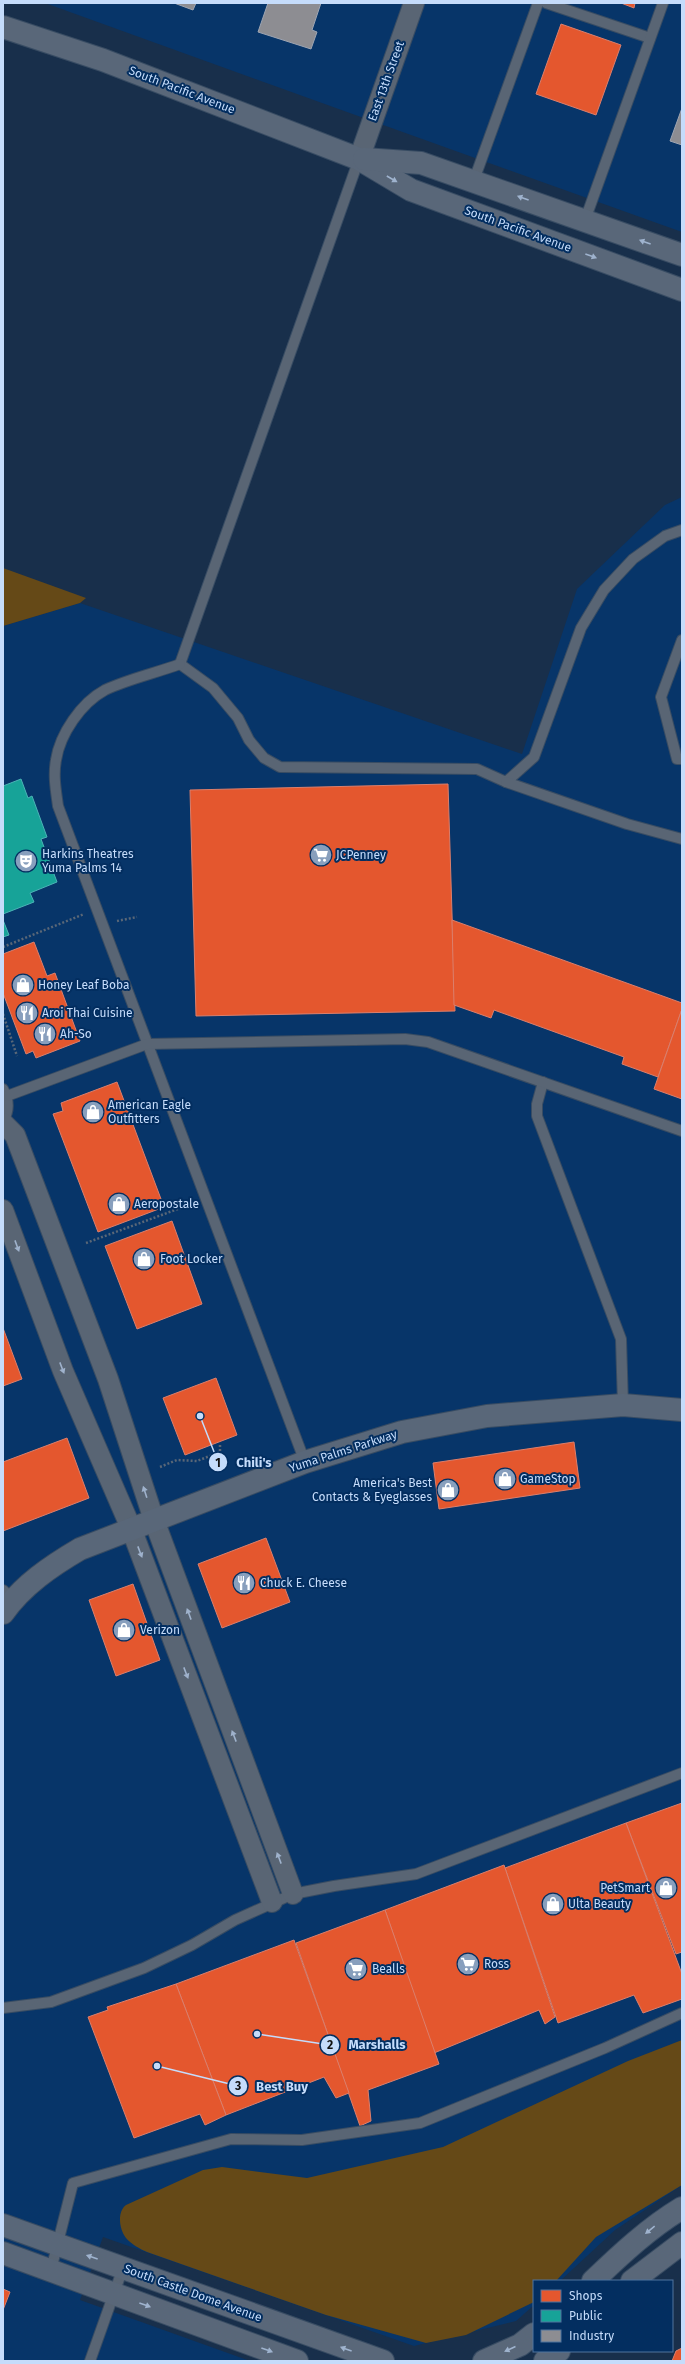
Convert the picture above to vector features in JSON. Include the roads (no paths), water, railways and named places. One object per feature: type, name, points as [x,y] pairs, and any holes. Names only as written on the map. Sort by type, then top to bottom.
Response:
[{"type":"street","name":"East 13th Street","points":[[359,159],[414,3]]},
{"type":"street","name":"South Pacific Avenue","points":[[3,27],[103,60],[359,159],[411,190],[682,290]]},
{"type":"street","name":"South Pacific Avenue","points":[[359,159],[421,163],[474,180],[682,255]]},
{"type":"street","points":[[3,1122],[15,1135],[108,1380],[154,1520],[293,1894]]},
{"type":"street","points":[[3,1210],[63,1371],[131,1528],[272,1902]]},
{"type":"street","name":"Yuma Palms Parkway","points":[[6,1600],[48,1568],[80,1549],[305,1462],[402,1432],[487,1416],[623,1405],[682,1410]]},
{"type":"street","points":[[594,2280],[646,2233],[682,2208]]},
{"type":"street","name":"South Castle Dome Avenue","points":[[3,2225],[383,2361]]},
{"type":"street","points":[[633,2280],[682,2243]]},
{"type":"street","points":[[3,2253],[297,2361]]},
{"type":"street","points":[[484,2361],[520,2345],[533,2335]]},
{"type":"street","points":[[544,2361],[558,2352]]},
{"type":"lane","points":[[474,180],[538,3]]},
{"type":"lane","points":[[546,3],[650,38]]},
{"type":"lane","points":[[584,220],[663,3]]},
{"type":"lane","points":[[180,664],[359,159]]},
{"type":"lane","points":[[506,782],[534,757],[581,628],[604,590],[633,559],[665,536],[682,530]]},
{"type":"lane","points":[[682,640],[662,697],[676,759],[682,759]]},
{"type":"lane","points":[[180,664],[213,688],[238,718],[249,740],[264,758],[280,767],[477,769],[506,782],[627,824],[682,839]]},
{"type":"lane","points":[[180,664],[105,690],[78,716],[64,734],[56,760],[55,781],[58,806],[305,1462]]},
{"type":"lane","points":[[3,1122],[8,1110],[5,1093],[147,1044],[405,1039],[428,1042],[682,1131]]},
{"type":"lane","points":[[543,1082],[537,1104],[537,1116],[621,1339],[623,1405]]},
{"type":"lane","points":[[3,2008],[51,2002],[144,1968],[272,1902],[293,1894],[334,1886],[416,1874],[682,1773]]},
{"type":"lane","points":[[51,2270],[59,2246],[74,2184],[231,2139],[302,2140],[420,2124],[605,2048],[682,2013]]},
{"type":"lane","points":[[90,2361],[122,2268]]},
{"type":"place","name":"JCPenney","points":[[321,855]]},
{"type":"place","name":"Harkins Theatres Yuma Palms 14","points":[[26,861]]},
{"type":"place","name":"Honey Leaf Boba","points":[[23,985]]},
{"type":"place","name":"Aroi Thai Cuisine","points":[[27,1013]]},
{"type":"place","name":"Ah-So","points":[[45,1034]]},
{"type":"place","name":"American Eagle Outfitters","points":[[93,1112]]},
{"type":"place","name":"Aeropostale","points":[[119,1204]]},
{"type":"place","name":"Foot Locker","points":[[144,1259]]},
{"type":"place","name":"Chili's","points":[[200,1416]]},
{"type":"place","name":"GameStop","points":[[505,1479]]},
{"type":"place","name":"America's Best Contacts & Eyeglasses","points":[[448,1490]]},
{"type":"place","name":"Chuck E. Cheese","points":[[244,1583]]},
{"type":"place","name":"Verizon","points":[[124,1630]]},
{"type":"place","name":"PetSmart","points":[[666,1888]]},
{"type":"place","name":"Ulta Beauty","points":[[553,1904]]},
{"type":"place","name":"Ross","points":[[468,1964]]},
{"type":"place","name":"Bealls","points":[[356,1969]]},
{"type":"place","name":"Marshalls","points":[[257,2034]]},
{"type":"place","name":"Best Buy","points":[[157,2066]]}]
